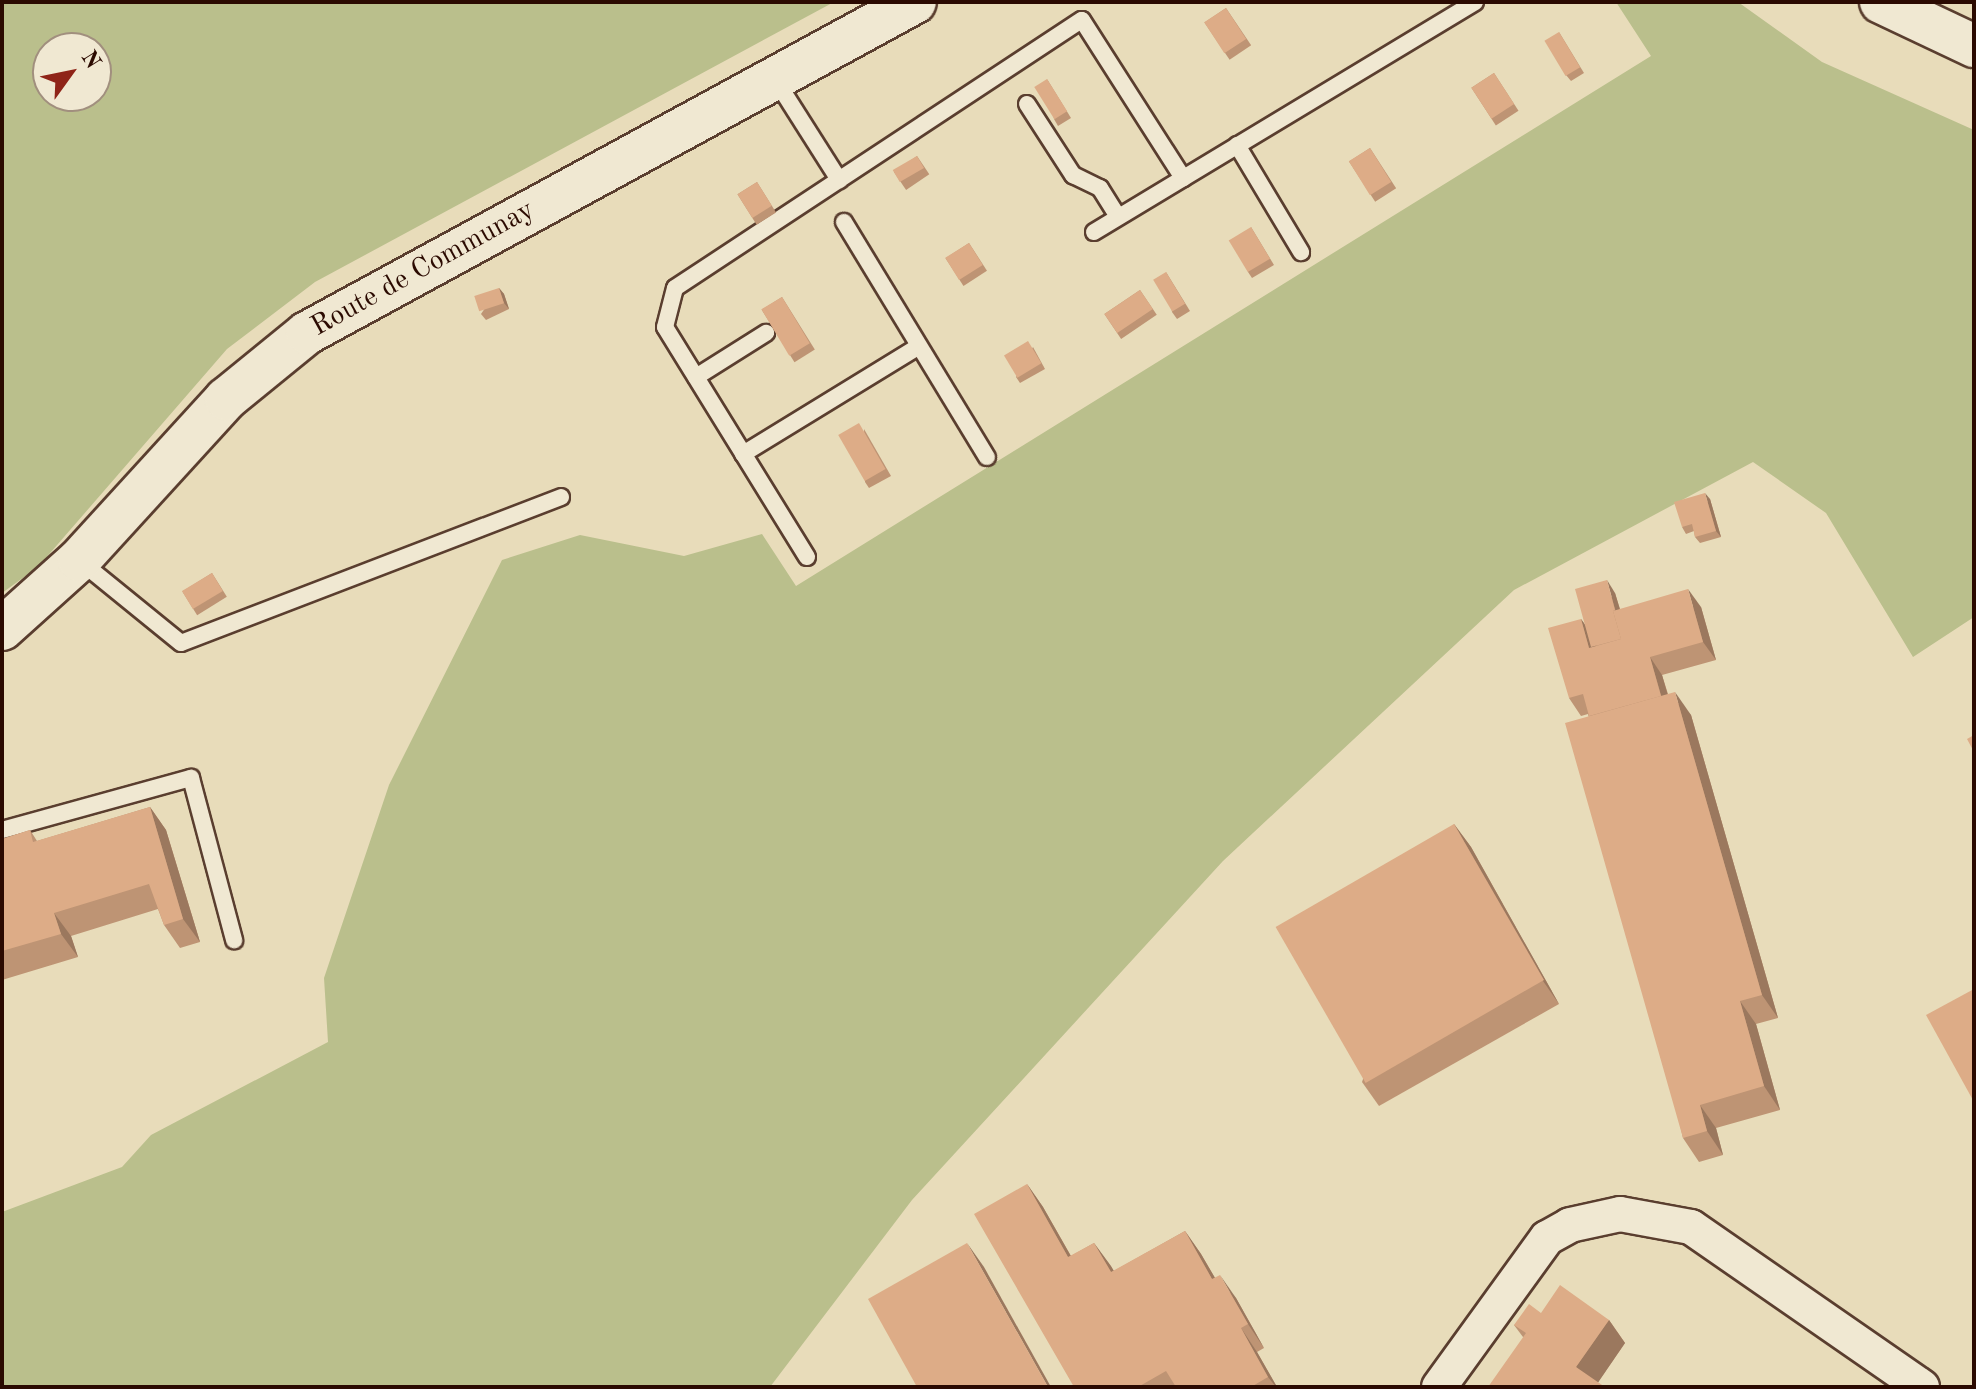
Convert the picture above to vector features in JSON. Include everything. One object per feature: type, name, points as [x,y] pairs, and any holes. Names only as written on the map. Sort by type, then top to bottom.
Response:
[{"type":"street","name":"Route de Communay","points":[[2,629],[79,560],[226,399],[307,333],[915,2]]},
{"type":"street","points":[[1881,2],[1974,46]]},
{"type":"street","points":[[1439,1387],[1547,1238],[1570,1225],[1620,1214],[1691,1227],[1922,1387]]},
{"type":"lane","points":[[1094,232],[1475,2]]},
{"type":"lane","points":[[807,557],[665,327],[675,288],[1082,20],[1183,178]]},
{"type":"lane","points":[[774,77],[839,180]]},
{"type":"lane","points":[[1027,104],[1073,175],[1100,188],[1118,217]]},
{"type":"lane","points":[[1237,145],[1301,252]]},
{"type":"lane","points":[[844,222],[987,457]]},
{"type":"lane","points":[[696,377],[766,333]]},
{"type":"lane","points":[[743,454],[919,346]]},
{"type":"lane","points":[[79,560],[181,643],[561,497]]},
{"type":"lane","points":[[2,830],[191,778],[234,940]]},
{"type":"green space","points":[[2,2],[834,2],[315,282],[227,349],[38,567],[2,593]]},
{"type":"green space","points":[[1616,2],[1738,2],[1822,62],[1974,130],[1974,617],[1913,657],[1826,513],[1753,462],[1514,590],[1223,861],[912,1200],[770,1387],[2,1387],[2,1212],[122,1167],[151,1135],[328,1042],[324,978],[389,785],[502,560],[580,535],[684,556],[762,534],[796,586],[1651,56]]},
{"type":"building","points":[[1226,8],[1246,39],[1224,53],[1204,22]]},
{"type":"building","points":[[1559,32],[1580,67],[1566,76],[1544,41]]},
{"type":"building","points":[[1494,73],[1514,104],[1492,119],[1471,88]]},
{"type":"building","points":[[1047,79],[1067,111],[1054,119],[1034,87]]},
{"type":"building","points":[[1370,148],[1391,182],[1370,195],[1349,161]]},
{"type":"building","points":[[917,156],[924,168],[900,182],[893,170]]},
{"type":"building","points":[[757,182],[772,206],[752,218],[737,194]]},
{"type":"building","points":[[1251,227],[1270,259],[1248,272],[1229,240]]},
{"type":"building","points":[[969,243],[983,265],[959,280],[945,258]]},
{"type":"building","points":[[1166,272],[1185,304],[1172,311],[1153,280]]},
{"type":"building","points":[[499,288],[504,303],[479,311],[474,296]]},
{"type":"building","points":[[1140,290],[1153,309],[1117,333],[1104,314]]},
{"type":"building","points":[[782,297],[810,343],[789,356],[761,309]]},
{"type":"building","points":[[1028,341],[1041,363],[1017,378],[1004,355]]},
{"type":"building","points":[[859,423],[886,469],[865,481],[838,435]]},
{"type":"building","points":[[1705,493],[1716,531],[1695,537],[1692,524],[1682,527],[1674,502]]},
{"type":"building","points":[[212,573],[223,591],[193,609],[182,591]]},
{"type":"building","points":[[1607,580],[1621,639],[1591,647],[1575,589]]},
{"type":"building","points":[[1688,589],[1703,642],[1650,657],[1661,696],[1589,716],[1583,694],[1569,698],[1548,628],[1581,619],[1589,648],[1621,639],[1613,611]]},
{"type":"building","points":[[1675,692],[1762,995],[1740,1001],[1764,1086],[1700,1105],[1707,1131],[1683,1138],[1565,723]]},
{"type":"building","points":[[1974,735],[1974,752],[1967,739]]},
{"type":"building","points":[[150,807],[183,919],[164,925],[149,884],[54,913],[61,934],[2,951],[2,839],[30,830],[33,842]]},
{"type":"building","points":[[1454,824],[1544,980],[1366,1083],[1276,927]]},
{"type":"building","points":[[1974,989],[1974,1102],[1926,1015]]},
{"type":"building","points":[[1027,1184],[1068,1257],[1094,1243],[1111,1272],[1185,1231],[1212,1279],[1220,1275],[1248,1324],[1241,1328],[1268,1377],[1251,1387],[1176,1387],[1166,1371],[1138,1387],[1074,1387],[974,1214]]},
{"type":"building","points":[[967,1243],[1048,1387],[917,1387],[868,1299]]},
{"type":"building","points":[[1560,1285],[1609,1320],[1576,1367],[1605,1387],[1488,1387],[1526,1333],[1514,1325],[1529,1304],[1541,1313]]}]
